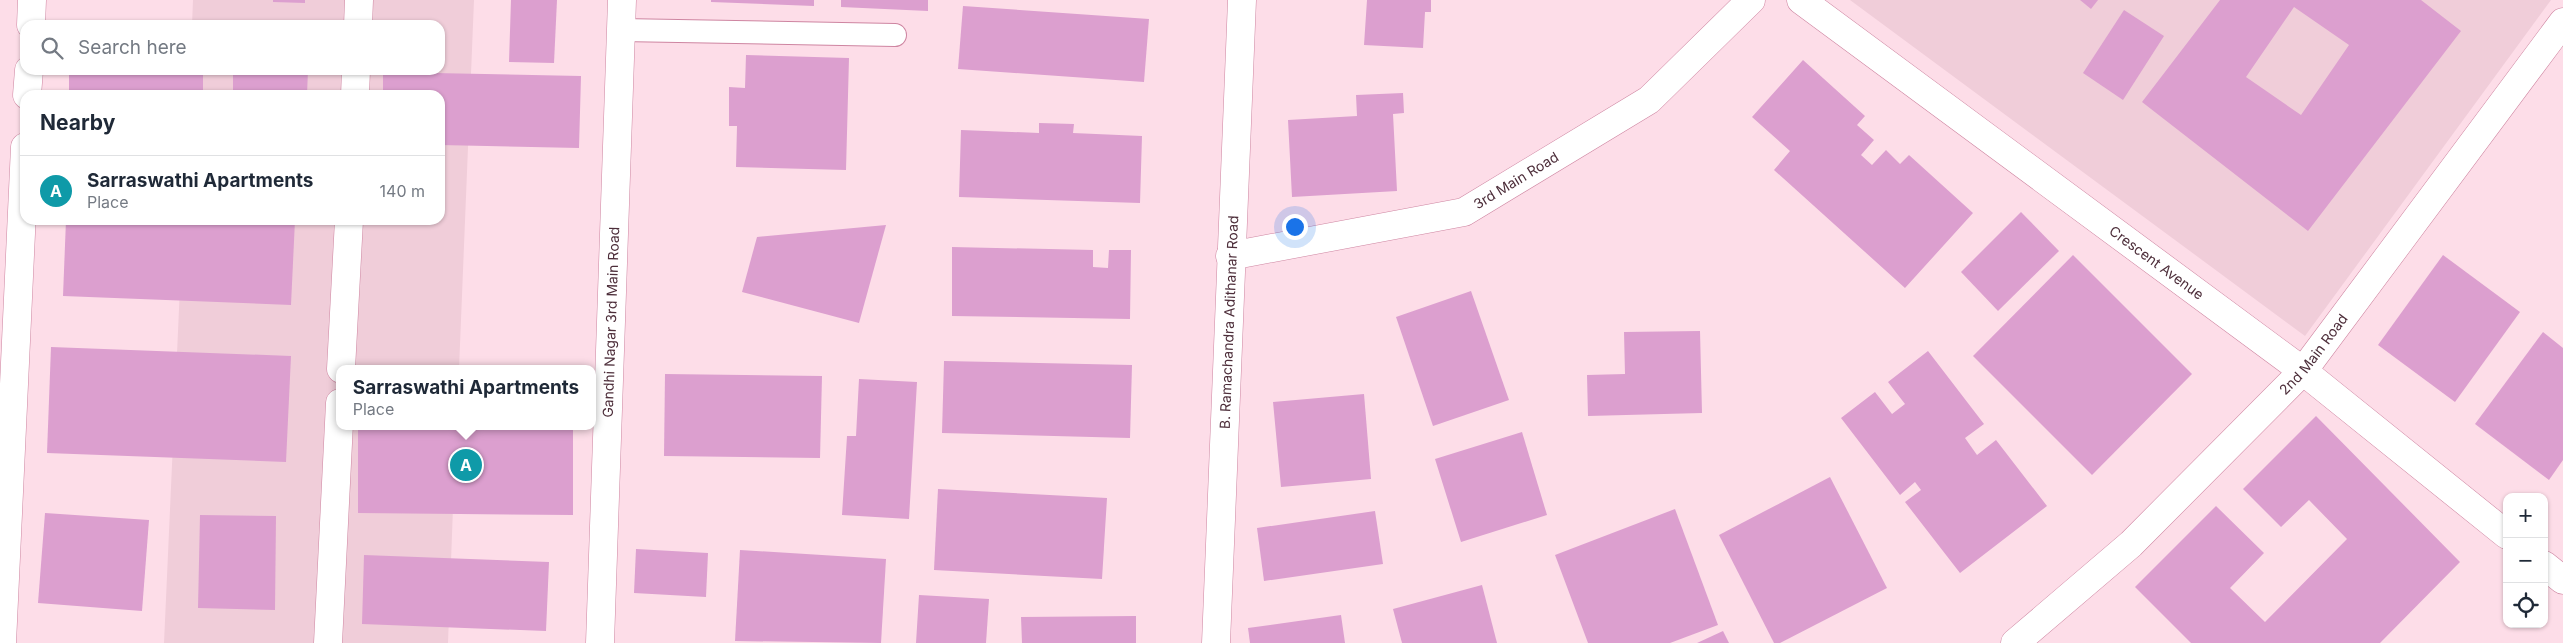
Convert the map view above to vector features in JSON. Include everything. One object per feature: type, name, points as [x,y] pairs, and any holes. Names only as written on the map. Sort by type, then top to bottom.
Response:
[{"type":"street","points":[[31,20],[32,0]]},
{"type":"street","points":[[358,20],[359,0]]},
{"type":"street","name":"Gandhi Nagar 3rd Main Road","points":[[600,643],[622,0]]},
{"type":"street","name":"B. Ramachandra Adithanar Road","points":[[1216,643],[1230,256],[1242,0]]},
{"type":"street","name":"3rd Main Road","points":[[1230,256],[1464,212],[1649,100],[1751,0]]},
{"type":"street","name":"Crescent Avenue","points":[[1801,0],[2304,371],[2503,532]]},
{"type":"street","name":"2nd Main Road","points":[[2014,643],[2131,544],[2304,371],[2563,22]]},
{"type":"street","points":[[28,90],[29,75]]},
{"type":"street","points":[[355,90],[356,75]]},
{"type":"street","points":[[2,643],[21,225]]},
{"type":"street","points":[[341,365],[349,225]]},
{"type":"street","points":[[328,643],[339,430]]},
{"type":"street","points":[[2548,568],[2563,580]]},
{"type":"lane","points":[[621,30],[895,35]]},
{"type":"shaded area","points":[[193,0],[474,0],[459,365],[336,365],[336,430],[456,430],[448,643],[164,643],[183,225],[445,225],[445,90],[188,90],[190,75],[445,75],[445,20],[192,20]]},
{"type":"shaded area","points":[[1850,0],[2551,0],[2305,336]]},
{"type":"building","points":[[273,0],[305,0],[305,3],[273,2]]},
{"type":"building","points":[[511,0],[557,0],[554,63],[509,62]]},
{"type":"building","points":[[711,0],[814,0],[814,6],[711,2]]},
{"type":"building","points":[[841,0],[928,0],[928,11],[841,7]]},
{"type":"building","points":[[1367,0],[1431,0],[1431,12],[1425,12],[1423,48],[1364,45]]},
{"type":"building","points":[[2080,0],[2098,0],[2091,9]]},
{"type":"building","points":[[2220,0],[2421,0],[2461,31],[2308,231],[2142,102]],"holes":[[[2294,7],[2349,45],[2301,115],[2246,77]]]},
{"type":"building","points":[[963,6],[1149,19],[1144,82],[958,69]]},
{"type":"building","points":[[2124,10],[2164,36],[2123,100],[2083,73]]},
{"type":"building","points":[[746,55],[849,58],[846,170],[736,167],[737,126],[729,126],[729,87],[745,88]]},
{"type":"building","points":[[1803,60],[1865,116],[1857,125],[1874,140],[1861,155],[1872,165],[1886,150],[1900,164],[1909,155],[1973,213],[1905,288],[1774,170],[1790,151],[1752,117]]},
{"type":"building","points":[[445,73],[581,76],[579,148],[445,145],[445,90],[383,90],[383,75],[445,75]]},
{"type":"building","points":[[69,75],[203,75],[203,90],[69,90]]},
{"type":"building","points":[[233,75],[308,75],[307,90],[233,90]]},
{"type":"building","points":[[1403,93],[1404,113],[1393,114],[1397,191],[1292,197],[1288,120],[1357,116],[1356,95]]},
{"type":"building","points":[[1039,123],[1074,124],[1073,133],[1142,136],[1140,203],[959,197],[961,130],[1039,133]]},
{"type":"building","points":[[2021,212],[2059,251],[1998,311],[1961,272]]},
{"type":"building","points":[[66,225],[295,225],[291,305],[63,296]]},
{"type":"building","points":[[886,225],[859,323],[742,292],[757,237]]},
{"type":"building","points":[[952,247],[1093,250],[1093,267],[1108,268],[1109,250],[1131,250],[1130,319],[952,316]]},
{"type":"building","points":[[2073,255],[2192,374],[2092,475],[1973,356]]},
{"type":"building","points":[[2443,255],[2520,312],[2455,402],[2378,345]]},
{"type":"building","points":[[1471,291],[1509,400],[1433,426],[1396,317]]},
{"type":"building","points":[[1700,331],[1702,413],[1588,416],[1587,375],[1625,374],[1624,332]]},
{"type":"building","points":[[2543,332],[2563,348],[2563,460],[2549,480],[2475,424]]},
{"type":"building","points":[[51,347],[291,356],[286,462],[47,453]]},
{"type":"building","points":[[1928,351],[1984,424],[1965,438],[1977,455],[1996,440],[2047,506],[1960,573],[1905,502],[1921,490],[1915,482],[1900,495],[1841,418],[1875,392],[1892,414],[1905,404],[1888,382]]},
{"type":"building","points":[[944,361],[1132,365],[1130,438],[942,433]]},
{"type":"building","points":[[665,374],[822,376],[820,458],[664,456]]},
{"type":"building","points":[[859,379],[917,382],[909,519],[842,515],[847,436],[856,436]]},
{"type":"building","points":[[1364,394],[1371,479],[1281,487],[1273,402]]},
{"type":"building","points":[[2316,416],[2460,562],[2380,643],[2191,643],[2135,587],[2216,506],[2264,553],[2230,588],[2265,622],[2347,539],[2309,500],[2281,527],[2243,489]]},
{"type":"building","points":[[358,430],[573,430],[573,515],[358,513]]},
{"type":"building","points":[[1522,432],[1547,515],[1461,542],[1435,459]]},
{"type":"building","points":[[1830,477],[1887,588],[1780,643],[1774,643],[1719,535]]},
{"type":"building","points":[[938,489],[1107,498],[1102,579],[934,570]]},
{"type":"building","points":[[1675,509],[1718,625],[1670,643],[1588,643],[1555,555]]},
{"type":"building","points":[[1375,511],[1383,564],[1264,581],[1257,528]]},
{"type":"building","points":[[45,513],[149,520],[142,611],[38,603]]},
{"type":"building","points":[[200,515],[276,516],[275,610],[198,608]]},
{"type":"building","points":[[636,549],[708,553],[706,597],[634,593]]},
{"type":"building","points":[[740,550],[886,559],[881,643],[735,641]]},
{"type":"building","points":[[364,555],[549,562],[546,631],[362,624]]},
{"type":"building","points":[[1482,585],[1497,643],[1402,643],[1393,609]]},
{"type":"building","points":[[919,595],[989,599],[986,643],[916,643]]},
{"type":"building","points":[[1341,615],[1345,643],[1250,643],[1248,628]]},
{"type":"building","points":[[1136,616],[1136,643],[1022,643],[1021,617]]},
{"type":"building","points":[[1723,631],[1729,643],[1697,643]]},
{"type":"place","name":"Sarraswathi Apartments","points":[[466,465]]}]
